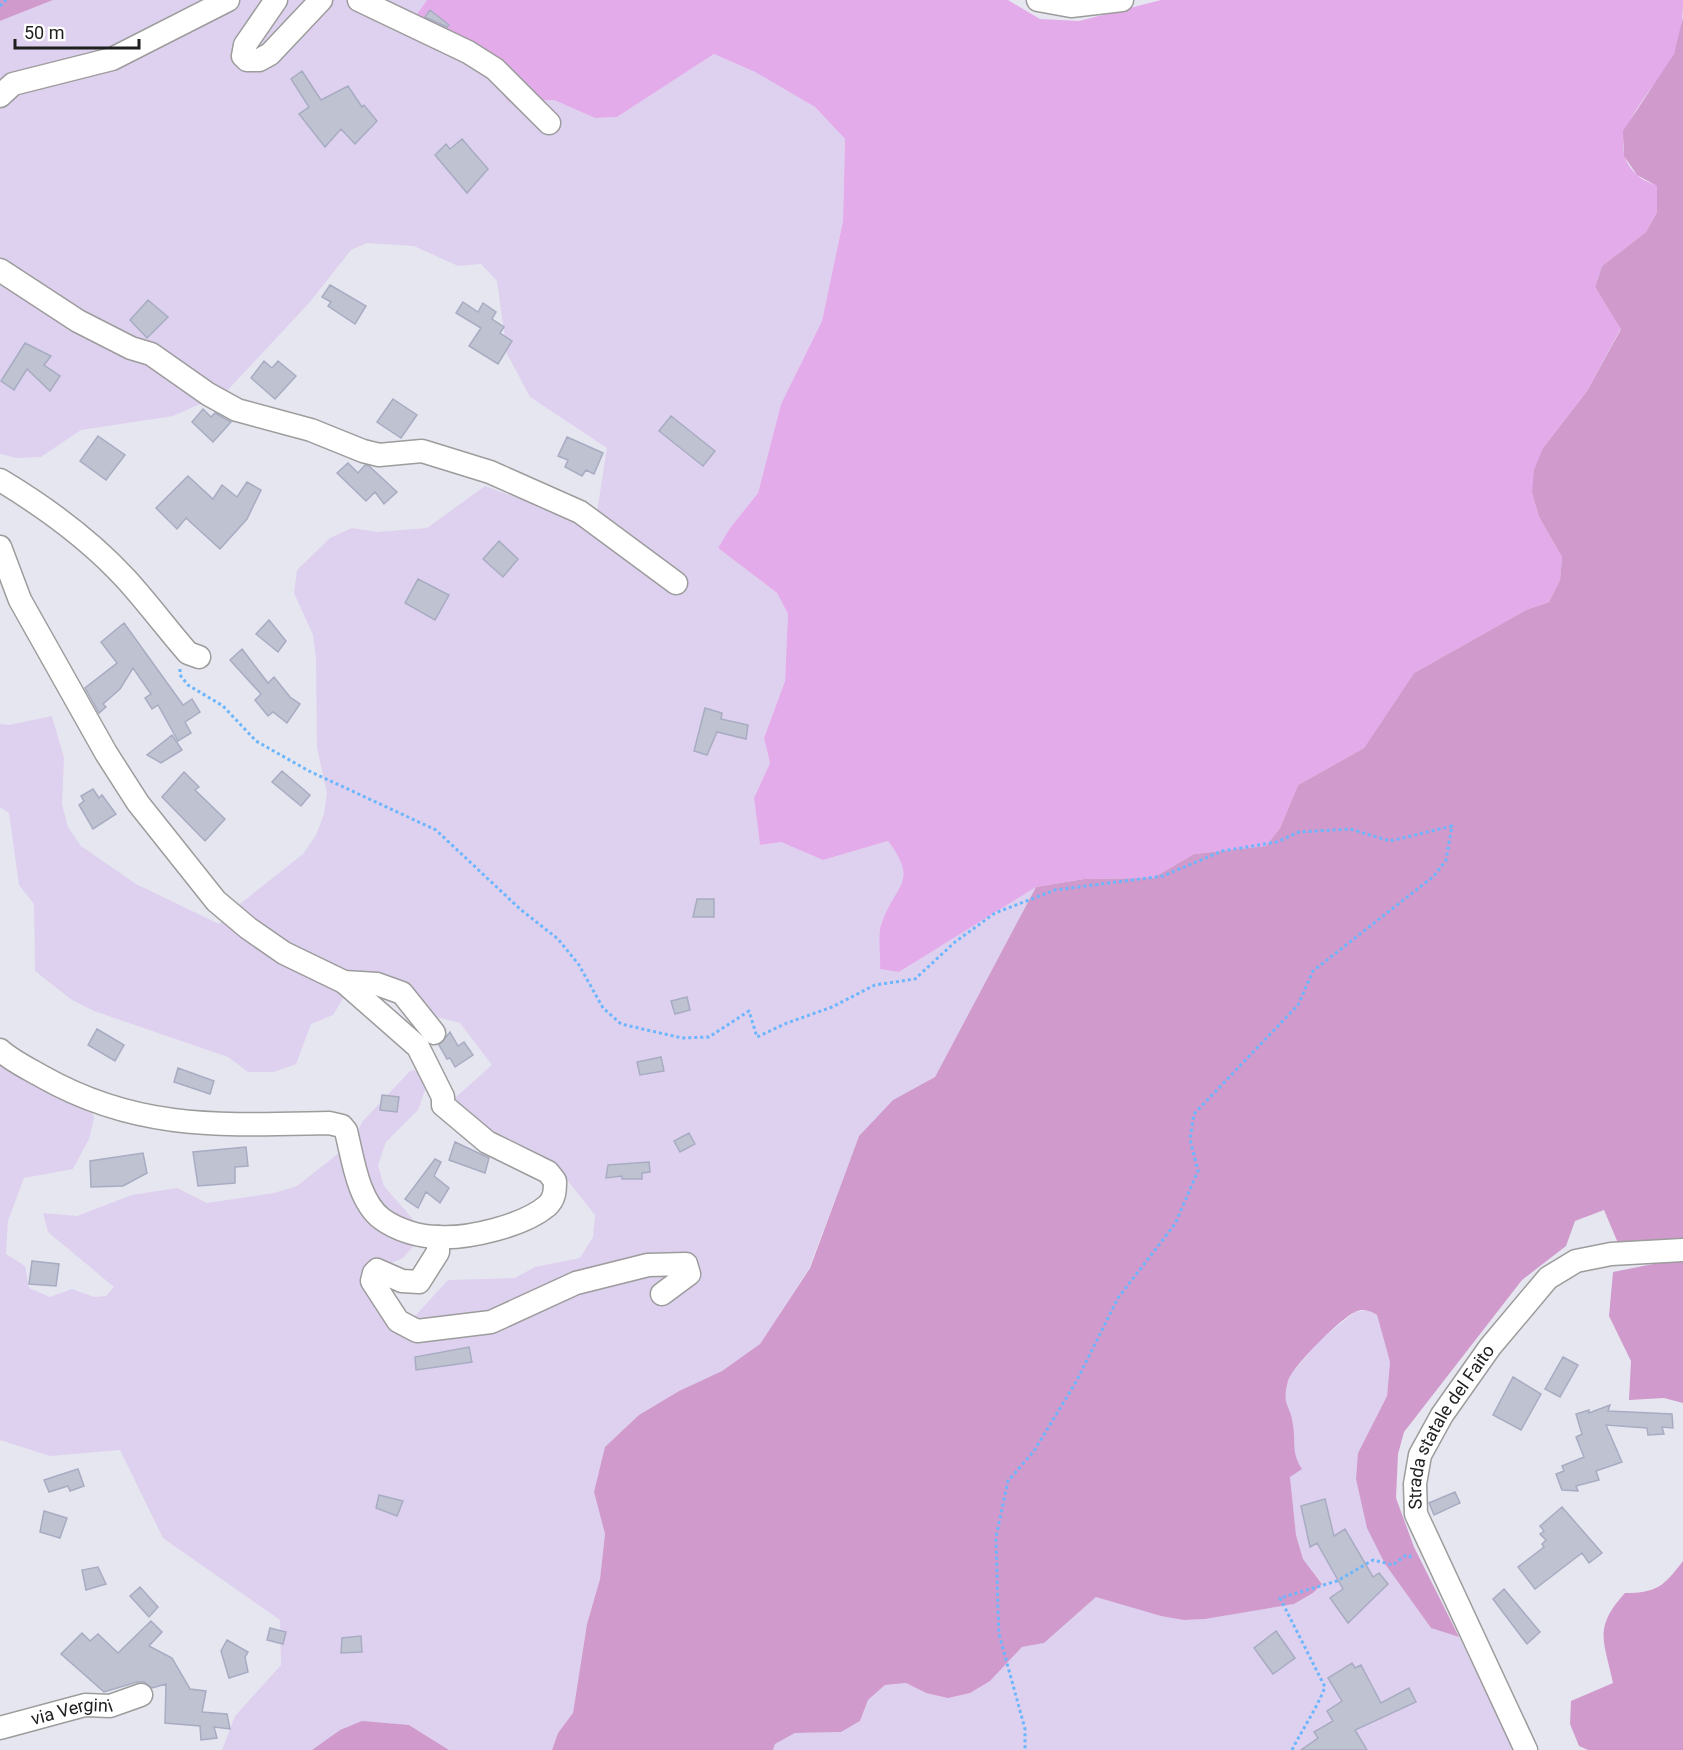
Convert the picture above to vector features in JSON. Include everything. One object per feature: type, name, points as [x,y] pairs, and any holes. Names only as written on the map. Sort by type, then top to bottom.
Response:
[{"type":"street","points":[[0,96],[13,84],[112,58],[228,0]]},
{"type":"street","points":[[276,0],[245,45],[243,56],[247,60],[259,60],[270,54],[321,0]]},
{"type":"street","points":[[359,0],[468,52],[495,69],[549,123]]},
{"type":"street","points":[[1038,0],[1071,6],[1122,0]]},
{"type":"street","points":[[0,270],[78,321],[131,348],[151,354],[208,394],[237,410],[312,430],[363,451],[379,455],[422,451],[490,472],[580,513],[676,583]]},
{"type":"street","points":[[0,480],[36,501],[92,549],[125,579],[188,652],[199,657]]},
{"type":"street","points":[[0,547],[20,600],[106,753],[145,812],[216,901],[284,953],[344,982],[418,1047],[443,1096],[443,1105],[487,1142],[548,1173],[555,1181],[554,1195],[548,1206],[522,1220],[483,1232],[438,1238],[407,1231],[381,1218],[366,1200],[346,1131],[342,1126],[329,1123],[208,1125],[143,1116],[64,1089],[0,1050]]},
{"type":"street","points":[[344,982],[377,984],[402,993],[434,1033]]},
{"type":"street","points":[[438,1238],[438,1252],[418,1282],[402,1281],[377,1270],[372,1281],[398,1321],[417,1331],[491,1322],[576,1283],[648,1265],[686,1264],[689,1274],[662,1294]]},
{"type":"street","name":"Strada statale del Faito","points":[[1526,1750],[1416,1514],[1415,1484],[1420,1455],[1442,1415],[1490,1347],[1548,1278],[1576,1261],[1611,1254],[1683,1250]]},
{"type":"street","name":"via Vergini","points":[[0,1728],[85,1705],[110,1706],[141,1695]]},
{"type":"path","points":[[0,6],[6,0]]},
{"type":"path","points":[[177,640],[180,675],[223,706],[256,741],[309,771],[436,830],[520,909],[558,939],[579,965],[603,1008],[621,1024],[682,1038],[709,1037],[749,1011],[757,1037],[787,1023],[832,1007],[875,985],[915,979],[955,942],[995,913],[1055,890],[1163,876],[1222,851],[1277,842],[1299,832],[1350,829],[1390,841],[1452,826],[1446,860],[1434,876],[1313,970],[1298,1005],[1194,1114],[1190,1140],[1198,1171],[1175,1224],[1118,1298],[1076,1382],[1034,1451],[1008,1481],[996,1537],[999,1634],[1025,1729],[1025,1750]]},
{"type":"path","points":[[1292,1750],[1304,1725],[1315,1713],[1325,1687],[1280,1598],[1337,1581],[1374,1560],[1393,1565],[1406,1555],[1441,1568]]},
{"type":"shaded area","points":[[0,0],[53,0],[0,21]]},
{"type":"shaded area","points":[[53,0],[367,0],[487,72],[510,102],[554,100],[595,118],[617,117],[714,54],[755,72],[815,107],[845,139],[843,221],[822,321],[781,404],[758,493],[730,528],[718,548],[777,593],[788,614],[785,681],[764,738],[770,763],[754,798],[760,845],[781,842],[823,860],[888,841],[902,859],[904,883],[881,923],[899,972],[1036,887],[935,1077],[893,1100],[859,1136],[809,1268],[760,1344],[722,1371],[679,1391],[639,1415],[594,1492],[605,1534],[600,1579],[587,1624],[573,1713],[558,1733],[552,1750],[449,1750],[409,1725],[340,1730],[312,1750],[222,1750],[235,1716],[281,1665],[280,1620],[163,1538],[120,1450],[50,1456],[0,1440],[0,1062],[90,1108],[94,1118],[89,1139],[73,1169],[24,1178],[8,1221],[6,1254],[25,1266],[29,1288],[50,1297],[72,1289],[94,1297],[106,1296],[114,1287],[48,1232],[43,1213],[77,1216],[132,1195],[177,1188],[207,1203],[274,1193],[297,1186],[353,1142],[362,1122],[410,1071],[433,1067],[418,1110],[386,1142],[378,1165],[384,1186],[412,1218],[419,1240],[403,1258],[380,1268],[394,1325],[416,1315],[448,1280],[515,1278],[535,1267],[580,1258],[593,1237],[595,1215],[564,1176],[451,1109],[456,1097],[492,1065],[460,1023],[433,1016],[396,994],[345,995],[333,1015],[311,1024],[296,1064],[274,1072],[248,1072],[228,1057],[94,1011],[72,1000],[35,971],[34,904],[19,885],[9,813],[0,807],[0,724],[9,725],[52,716],[64,758],[62,804],[68,827],[81,846],[136,884],[219,924],[226,915],[303,854],[316,835],[324,814],[327,793],[317,748],[316,657],[313,635],[294,593],[297,570],[330,538],[352,528],[377,532],[427,528],[485,486],[572,518],[596,518],[607,448],[530,397],[507,354],[497,281],[481,264],[458,266],[414,246],[367,243],[351,250],[309,303],[225,393],[173,416],[81,430],[41,457],[17,458],[0,454],[0,21]]},
{"type":"shaded area","points":[[376,0],[427,0],[415,17]]},
{"type":"shaded area","points":[[427,0],[1008,0],[1040,19],[1079,21],[1161,0],[1683,0],[1681,27],[1674,54],[1634,113],[1626,129],[1623,145],[1626,160],[1637,175],[1657,186],[1657,212],[1646,232],[1602,266],[1595,287],[1621,328],[1587,391],[1543,448],[1532,493],[1539,517],[1562,557],[1560,580],[1549,602],[1526,610],[1414,673],[1364,748],[1298,785],[1280,828],[1266,846],[1194,854],[1153,878],[1084,879],[1036,887],[899,972],[880,969],[881,927],[902,883],[903,875],[902,866],[888,841],[823,860],[781,842],[760,845],[754,798],[770,763],[764,738],[785,681],[788,614],[777,593],[718,548],[730,528],[758,493],[781,404],[822,321],[843,221],[845,139],[815,107],[755,72],[714,54],[617,117],[595,118],[554,100],[509,102],[487,72],[415,17]]},
{"type":"shaded area","points":[[1683,17],[1683,1240],[1618,1243],[1604,1210],[1575,1221],[1566,1246],[1522,1280],[1404,1432],[1398,1454],[1396,1498],[1414,1547],[1459,1637],[1431,1628],[1385,1564],[1367,1528],[1356,1479],[1358,1453],[1387,1396],[1390,1362],[1377,1315],[1361,1310],[1348,1316],[1307,1355],[1291,1374],[1286,1389],[1286,1401],[1294,1432],[1295,1453],[1302,1469],[1290,1477],[1296,1535],[1303,1559],[1322,1584],[1313,1593],[1294,1604],[1205,1619],[1184,1620],[1161,1616],[1096,1597],[1044,1643],[1022,1647],[990,1681],[970,1693],[948,1698],[926,1693],[906,1683],[885,1685],[868,1700],[860,1721],[841,1732],[795,1733],[775,1744],[773,1750],[552,1750],[558,1733],[573,1713],[587,1624],[600,1579],[605,1534],[594,1492],[605,1447],[639,1415],[679,1391],[722,1371],[760,1344],[810,1268],[859,1136],[893,1100],[935,1077],[1036,887],[1084,879],[1153,878],[1194,854],[1266,846],[1280,828],[1298,785],[1364,748],[1414,673],[1526,610],[1549,602],[1560,580],[1562,557],[1539,517],[1532,493],[1534,470],[1543,448],[1587,391],[1621,329],[1595,287],[1602,266],[1646,232],[1657,212],[1657,186],[1637,175],[1624,156],[1623,131],[1674,54]]},
{"type":"shaded area","points":[[1683,1258],[1683,1403],[1664,1398],[1629,1400],[1631,1361],[1609,1316],[1613,1272]]},
{"type":"shaded area","points":[[1367,1310],[1377,1315],[1390,1362],[1387,1396],[1358,1453],[1385,1564],[1431,1628],[1459,1637],[1514,1750],[773,1750],[775,1744],[795,1733],[841,1732],[860,1721],[868,1700],[885,1685],[906,1683],[926,1693],[990,1681],[1022,1647],[1044,1643],[1096,1597],[1184,1620],[1205,1619],[1294,1604],[1313,1593],[1322,1583],[1303,1559],[1296,1535],[1290,1477],[1294,1457],[1293,1423],[1284,1402],[1288,1378],[1319,1341],[1355,1312]]},
{"type":"shaded area","points":[[1683,1561],[1683,1750],[1588,1750],[1579,1746],[1570,1724],[1571,1701],[1613,1683],[1604,1645],[1608,1616],[1625,1593],[1645,1592],[1659,1586]]},
{"type":"shaded area","points":[[362,1721],[409,1725],[449,1750],[312,1750],[340,1730]]},
{"type":"building","points":[[430,10],[449,25],[447,27],[425,17]]},
{"type":"building","points":[[302,71],[321,100],[348,86],[362,107],[364,105],[377,121],[355,144],[341,129],[325,147],[299,114],[309,107],[291,79]]},
{"type":"building","points":[[462,139],[488,169],[467,193],[435,155],[446,144],[450,149]]},
{"type":"building","points":[[330,285],[366,306],[355,324],[328,306],[331,302],[322,297]]},
{"type":"building","points":[[148,300],[168,317],[147,338],[130,320]]},
{"type":"building","points":[[463,302],[478,312],[483,303],[496,312],[492,319],[504,327],[500,333],[512,341],[498,364],[469,346],[481,328],[456,313]]},
{"type":"building","points":[[25,343],[51,356],[44,365],[60,376],[50,391],[27,369],[14,390],[1,381]]},
{"type":"building","points":[[264,361],[272,368],[278,361],[296,376],[275,399],[251,378]]},
{"type":"building","points":[[393,399],[417,415],[401,438],[377,422]]},
{"type":"building","points":[[203,409],[211,417],[215,413],[231,422],[213,442],[192,422]]},
{"type":"building","points":[[671,416],[715,451],[703,466],[659,431]]},
{"type":"building","points":[[98,436],[125,455],[106,480],[80,461]]},
{"type":"building","points":[[567,437],[603,453],[594,474],[586,470],[582,476],[565,467],[568,460],[558,456]]},
{"type":"building","points":[[348,463],[358,473],[365,465],[369,466],[397,492],[384,504],[375,492],[366,501],[337,473]]},
{"type":"building","points":[[188,476],[213,499],[222,485],[237,497],[247,482],[261,490],[247,519],[220,549],[186,518],[177,529],[156,508]]},
{"type":"building","points":[[499,541],[518,559],[503,577],[483,559]]},
{"type":"building","points":[[418,579],[449,595],[435,620],[405,603]]},
{"type":"building","points":[[269,620],[286,641],[278,652],[256,634]]},
{"type":"building","points":[[124,623],[183,705],[192,699],[200,712],[185,722],[191,733],[178,741],[158,705],[152,709],[145,698],[151,694],[133,668],[120,689],[103,704],[106,707],[99,713],[85,688],[117,663],[101,642]]},
{"type":"building","points":[[242,649],[268,683],[274,677],[290,697],[300,704],[287,723],[273,712],[268,716],[255,700],[261,694],[230,660]]},
{"type":"building","points":[[705,708],[722,713],[721,719],[748,725],[746,739],[717,732],[707,755],[694,751]]},
{"type":"building","points":[[172,735],[182,750],[161,763],[147,755]]},
{"type":"building","points":[[282,771],[310,795],[301,806],[272,782]]},
{"type":"building","points":[[184,772],[199,787],[195,790],[225,819],[205,841],[162,797]]},
{"type":"building","points":[[93,789],[99,798],[102,795],[116,814],[93,829],[79,805],[84,801],[81,796]]},
{"type":"building","points":[[697,899],[714,899],[714,917],[693,917]]},
{"type":"building","points":[[687,997],[690,1010],[675,1014],[671,1001]]},
{"type":"building","points":[[97,1029],[124,1045],[115,1061],[88,1045]]},
{"type":"building","points":[[450,1032],[458,1046],[464,1042],[473,1055],[455,1067],[439,1045]]},
{"type":"building","points":[[661,1057],[664,1071],[640,1075],[637,1062]]},
{"type":"building","points":[[178,1068],[214,1081],[210,1094],[174,1082]]},
{"type":"building","points":[[382,1095],[399,1097],[397,1112],[380,1110]]},
{"type":"building","points":[[689,1133],[695,1144],[680,1152],[674,1141]]},
{"type":"building","points":[[455,1142],[489,1158],[485,1173],[449,1160]]},
{"type":"building","points":[[246,1147],[248,1166],[235,1167],[235,1183],[198,1186],[193,1152]]},
{"type":"building","points":[[143,1153],[147,1173],[123,1186],[91,1187],[90,1161]]},
{"type":"building","points":[[435,1159],[441,1162],[434,1176],[449,1188],[440,1203],[426,1192],[418,1208],[405,1199]]},
{"type":"building","points":[[649,1162],[650,1172],[642,1173],[642,1179],[622,1179],[622,1176],[606,1178],[608,1165]]},
{"type":"building","points":[[32,1261],[59,1264],[56,1286],[29,1284]]},
{"type":"building","points":[[469,1347],[472,1362],[416,1370],[415,1357]]},
{"type":"building","points":[[1563,1357],[1578,1365],[1560,1397],[1545,1389]]},
{"type":"building","points":[[1513,1377],[1541,1394],[1521,1430],[1493,1415]]},
{"type":"building","points":[[1610,1405],[1608,1411],[1672,1414],[1673,1428],[1662,1427],[1664,1434],[1648,1435],[1647,1428],[1606,1425],[1622,1462],[1596,1471],[1599,1480],[1576,1486],[1578,1491],[1562,1490],[1556,1474],[1564,1471],[1562,1466],[1584,1457],[1576,1437],[1582,1434],[1576,1414],[1589,1410],[1589,1413]]},
{"type":"building","points":[[78,1469],[84,1486],[70,1491],[68,1486],[49,1492],[44,1480]]},
{"type":"building","points":[[1455,1492],[1460,1503],[1434,1515],[1429,1503]]},
{"type":"building","points":[[379,1495],[403,1501],[397,1516],[376,1508]]},
{"type":"building","points":[[1325,1499],[1334,1536],[1345,1529],[1373,1577],[1379,1573],[1388,1584],[1348,1623],[1330,1598],[1343,1589],[1317,1543],[1310,1547],[1301,1506]]},
{"type":"building","points":[[1562,1507],[1602,1553],[1589,1563],[1582,1553],[1535,1589],[1518,1567],[1544,1547],[1542,1544],[1546,1540],[1540,1534],[1544,1531],[1540,1526]]},
{"type":"building","points":[[44,1511],[67,1518],[60,1538],[40,1532]]},
{"type":"building","points":[[98,1567],[106,1584],[86,1590],[82,1570]]},
{"type":"building","points":[[140,1587],[158,1607],[149,1617],[130,1596]]},
{"type":"building","points":[[1504,1589],[1540,1632],[1527,1644],[1493,1599]]},
{"type":"building","points":[[151,1621],[162,1632],[149,1646],[172,1658],[190,1689],[206,1691],[202,1712],[227,1714],[230,1729],[214,1727],[217,1738],[201,1740],[200,1726],[165,1723],[166,1684],[152,1688],[144,1682],[137,1682],[104,1692],[61,1654],[82,1633],[90,1641],[98,1634],[118,1653]]},
{"type":"building","points":[[270,1628],[286,1632],[283,1644],[267,1640]]},
{"type":"building","points":[[1276,1631],[1295,1658],[1273,1674],[1254,1648]]},
{"type":"building","points":[[361,1636],[362,1652],[341,1653],[342,1638]]},
{"type":"building","points":[[227,1640],[248,1652],[245,1657],[248,1672],[229,1678],[221,1651]]},
{"type":"building","points":[[1352,1663],[1355,1668],[1361,1665],[1381,1703],[1409,1688],[1416,1702],[1355,1730],[1367,1750],[1301,1750],[1318,1738],[1314,1732],[1333,1721],[1327,1711],[1342,1701],[1328,1678]]}]
